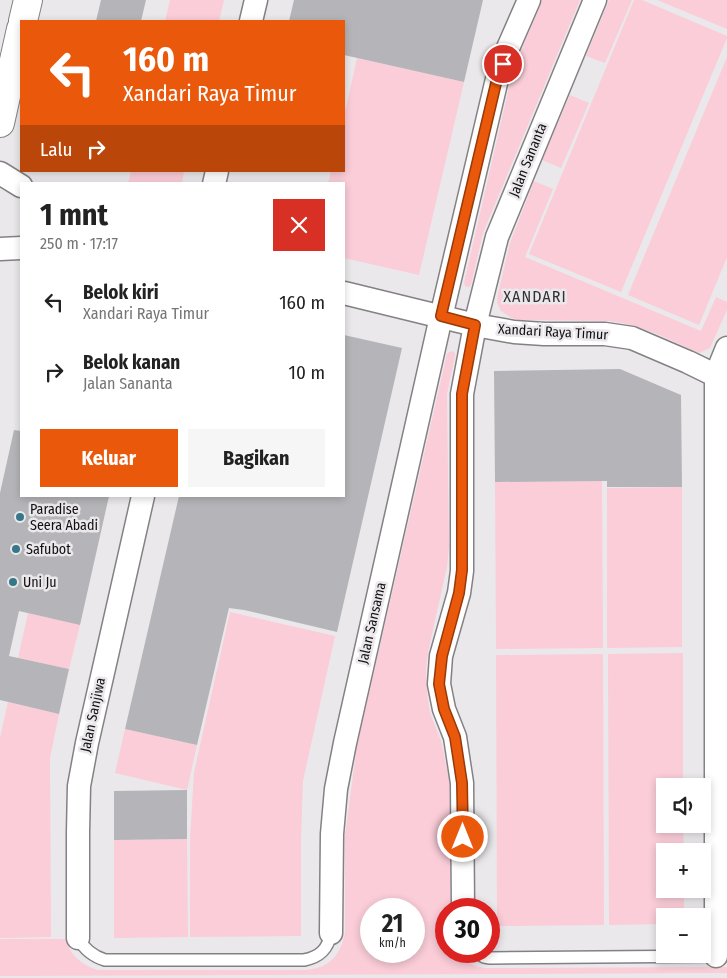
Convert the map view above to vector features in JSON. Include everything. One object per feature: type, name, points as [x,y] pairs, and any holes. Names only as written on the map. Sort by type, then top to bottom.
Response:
[{"type":"main road","points":[[23,20],[28,0]]},
{"type":"main road","points":[[0,123],[20,33]]},
{"type":"street","points":[[251,20],[256,0]]},
{"type":"street","points":[[441,316],[497,79],[529,0]]},
{"type":"street","name":"Jalan Sananta","points":[[475,325],[497,237],[595,0]]},
{"type":"street","points":[[0,173],[20,185]]},
{"type":"street","name":"Xandari Raya Timur","points":[[345,293],[475,325],[514,332],[605,334],[632,338],[721,378]]},
{"type":"street","name":"Jalan Sansama","points":[[331,933],[332,834],[336,789],[441,316]]},
{"type":"street","points":[[463,898],[462,783],[455,737],[444,709],[439,684],[442,656],[459,593],[462,570],[462,394],[475,325]]},
{"type":"street","points":[[722,956],[721,378],[727,348]]},
{"type":"street","name":"Jalan Sanjiwa","points":[[78,938],[79,786],[143,497]]},
{"type":"lane","points":[[78,938],[92,955],[112,961],[304,960],[322,953],[327,947],[331,933]]},
{"type":"lane","points":[[500,958],[722,956]]},
{"type":"shaded area","points":[[170,0],[224,0],[219,20],[165,20]]},
{"type":"shaded area","points":[[542,0],[580,0],[483,233],[471,285],[467,287],[464,283],[510,83]]},
{"type":"shaded area","points":[[609,0],[632,0],[605,63],[586,56]]},
{"type":"shaded area","points":[[634,0],[642,0],[727,36],[727,38],[621,292],[529,254]]},
{"type":"shaded area","points":[[657,0],[727,0],[727,29]]},
{"type":"shaded area","points":[[727,57],[727,257],[699,325],[628,295]]},
{"type":"shaded area","points":[[357,58],[464,82],[419,275],[345,258],[345,182],[328,182],[331,172],[345,172],[345,112]]},
{"type":"shaded area","points":[[570,95],[589,103],[561,168],[542,160]]},
{"type":"shaded area","points":[[131,172],[184,172],[182,182],[128,182]]},
{"type":"shaded area","points":[[534,181],[553,189],[525,257],[701,331],[716,297],[727,302],[727,310],[710,348],[699,353],[655,333],[621,323],[609,321],[517,320],[501,311],[497,303],[498,294],[510,243]]},
{"type":"shaded area","points":[[452,351],[455,353],[447,394],[449,547],[447,567],[426,668],[430,713],[441,741],[450,783],[450,898],[435,898],[435,963],[471,963],[484,968],[727,967],[727,973],[0,976],[0,939],[66,939],[70,950],[78,959],[98,970],[307,970],[328,963],[337,954],[345,933],[345,835],[357,746],[447,354]]},
{"type":"shaded area","points":[[602,481],[603,648],[496,649],[495,482]]},
{"type":"shaded area","points":[[682,487],[682,647],[607,648],[607,488]]},
{"type":"shaded area","points":[[230,612],[335,636],[303,781],[301,936],[190,937],[190,839],[194,772]]},
{"type":"shaded area","points":[[28,613],[80,625],[69,669],[18,658]]},
{"type":"shaded area","points":[[683,653],[683,778],[656,778],[656,833],[683,833],[684,843],[656,843],[656,898],[684,898],[684,908],[656,908],[656,924],[609,925],[608,654]]},
{"type":"shaded area","points":[[603,654],[604,925],[500,926],[500,898],[497,898],[496,655]]},
{"type":"shaded area","points":[[8,702],[59,714],[50,758],[51,937],[0,938],[0,738]]},
{"type":"shaded area","points":[[125,729],[197,745],[187,790],[115,773]]},
{"type":"shaded area","points":[[187,839],[188,937],[114,938],[114,840]]},
{"type":"building","points":[[101,0],[146,0],[141,20],[96,20]]},
{"type":"building","points":[[294,0],[483,0],[464,82],[345,55],[345,20],[289,20]]},
{"type":"building","points":[[345,335],[402,348],[337,632],[229,608],[197,745],[125,729],[179,497],[345,497]]},
{"type":"building","points":[[620,369],[681,395],[682,487],[607,487],[607,481],[495,482],[494,371]]},
{"type":"building","points":[[14,430],[20,431],[20,497],[109,497],[80,625],[19,611],[9,656],[69,669],[59,714],[0,700],[0,493]]},
{"type":"building","points":[[187,790],[187,839],[114,840],[114,791]]},
{"type":"place","name":"Paradise Seera Abadi","points":[[20,517]]},
{"type":"place","name":"Safubot","points":[[16,549]]},
{"type":"place","name":"Uni Ju","points":[[13,582]]},
{"type":"district","name":"XANDARI","points":[[535,296]]},
{"type":"route","points":[[463,837],[462,783],[455,737],[444,709],[439,684],[442,656],[459,593],[462,570],[462,394],[475,325],[441,316],[497,79],[503,64]]}]
